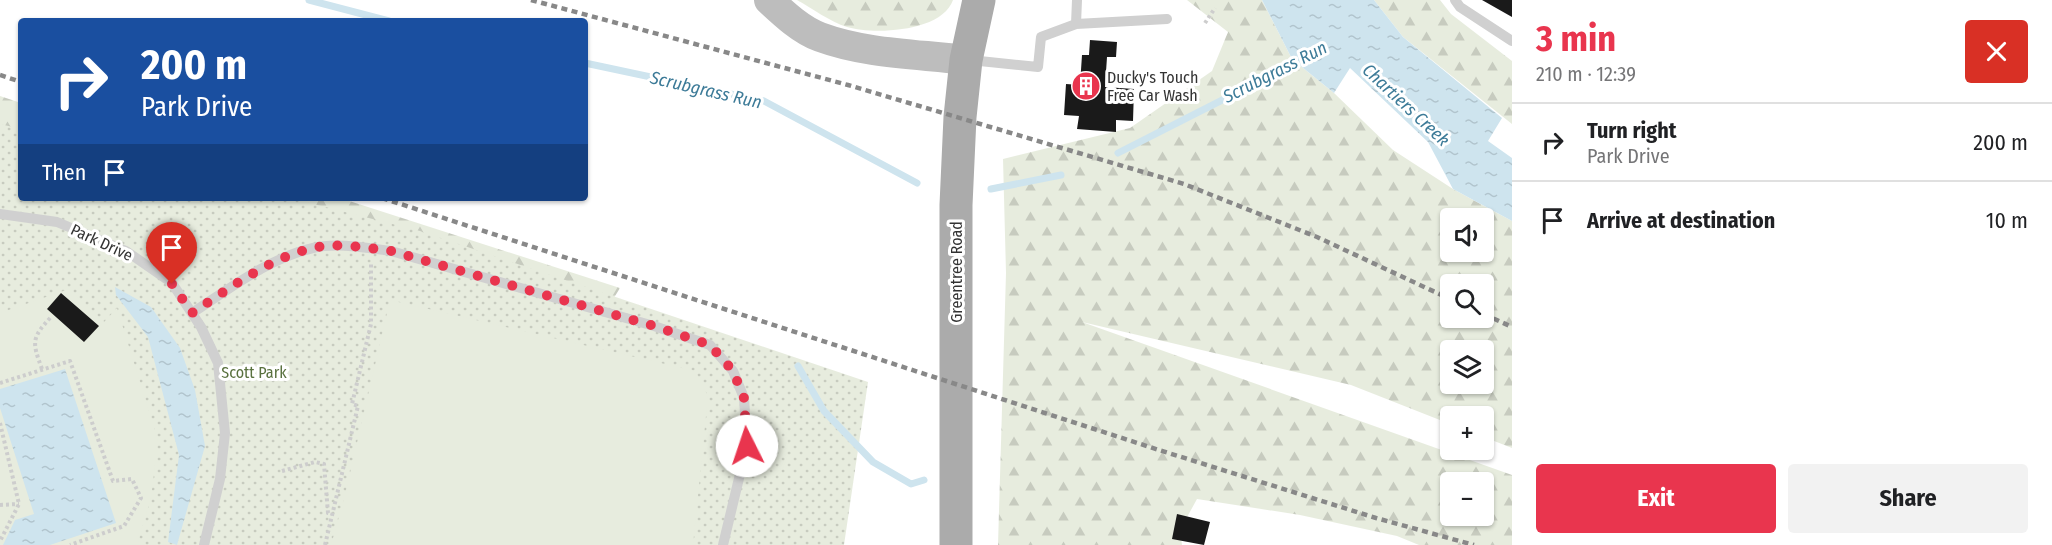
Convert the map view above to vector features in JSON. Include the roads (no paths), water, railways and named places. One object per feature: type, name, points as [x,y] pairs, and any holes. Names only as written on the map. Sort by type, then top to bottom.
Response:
[{"type":"main road","name":"Greentree Road","points":[[956,545],[956,205],[966,60],[979,0]]},
{"type":"street","points":[[769,0],[789,19],[819,37],[870,49],[966,60]]},
{"type":"lane","points":[[1076,24],[1077,0]]},
{"type":"lane","points":[[1455,0],[1460,7],[1512,41]]},
{"type":"lane","points":[[966,60],[1038,67],[1041,37],[1076,24],[1167,19]]},
{"type":"lane","name":"Park Drive","points":[[0,214],[57,222],[126,250],[172,284],[192,313],[218,363],[225,433],[220,479],[204,545]]},
{"type":"lane","points":[[192,313],[269,265],[314,247],[371,249],[391,251],[654,326],[710,345],[733,371],[744,398],[747,446],[723,545]]},
{"type":"water","name":"Chartiers Creek","points":[[1262,0],[1374,0],[1403,37],[1502,118],[1488,141],[1512,158],[1512,221],[1494,211],[1494,208],[1488,208],[1453,189],[1428,142],[1350,68],[1334,93],[1292,59]]},
{"type":"water","points":[[115,287],[151,307],[180,348],[195,390],[205,446],[177,545],[168,542],[179,455],[148,337],[116,295]]},
{"type":"water","points":[[65,369],[116,523],[50,545],[3,545],[15,520],[34,514],[0,408],[0,389]]},
{"type":"waterway","name":"Scrubgrass Run","points":[[309,0],[378,18]]},
{"type":"waterway","name":"Scrubgrass Run","points":[[1118,153],[1303,59]]},
{"type":"waterway","name":"Scrubgrass Run","points":[[588,64],[764,101],[917,183]]},
{"type":"waterway","name":"Scrubgrass Run","points":[[991,189],[1061,175]]},
{"type":"waterway","points":[[798,366],[824,411],[873,462],[911,484],[924,480]]},
{"type":"railway","points":[[531,0],[848,85],[1184,184],[1317,237],[1440,294]]},
{"type":"railway","points":[[0,75],[18,81]]},
{"type":"railway","points":[[391,201],[1159,450],[1376,518],[1474,545]]},
{"type":"railway","points":[[1494,319],[1512,327]]},
{"type":"place","name":"Ducky's Touch Free Car Wash","points":[[1086,86]]},
{"type":"park label","name":"Scott Park","points":[[254,372]]}]
